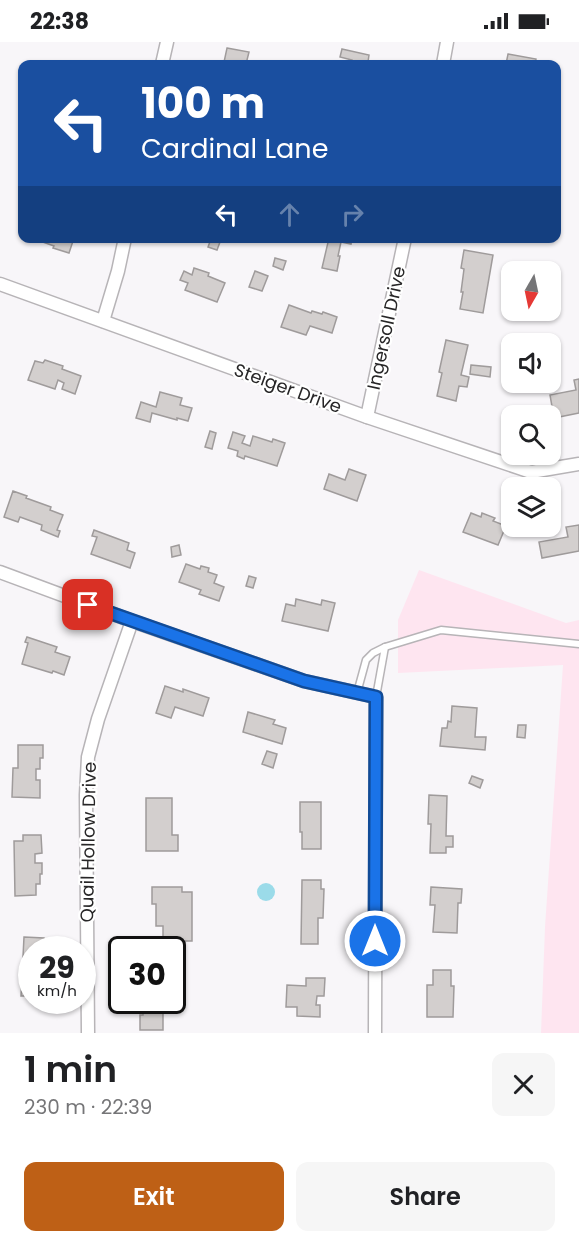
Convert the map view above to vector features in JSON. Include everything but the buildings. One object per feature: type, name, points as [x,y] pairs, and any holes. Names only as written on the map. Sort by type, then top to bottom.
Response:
[{"type":"street","points":[[163,60],[167,42]]},
{"type":"street","points":[[443,60],[447,42]]},
{"type":"street","points":[[103,321],[124,243]]},
{"type":"street","name":"Ingersoll Drive","points":[[368,417],[404,243]]},
{"type":"street","name":"Steiger Drive","points":[[0,284],[368,417],[531,472],[579,464]]},
{"type":"street","points":[[0,572],[304,681],[376,697],[375,1033]]},
{"type":"street","name":"Quail Hollow Drive","points":[[88,1033],[86,795],[88,757],[98,719],[132,621]]},
{"type":"lane","points":[[357,694],[366,660],[373,653],[385,647],[441,630],[579,644]]},
{"type":"lane","points":[[376,697],[385,647]]},
{"type":"shaded area","points":[[419,570],[566,623],[579,620],[579,1033],[541,1033],[545,927],[563,665],[398,673],[398,620]]},
{"type":"water","points":[[266,883],[272,886],[275,892],[272,898],[266,901],[260,898],[257,892],[260,886]]},
{"type":"route","points":[[88,605],[304,681],[376,697],[375,941]]}]
